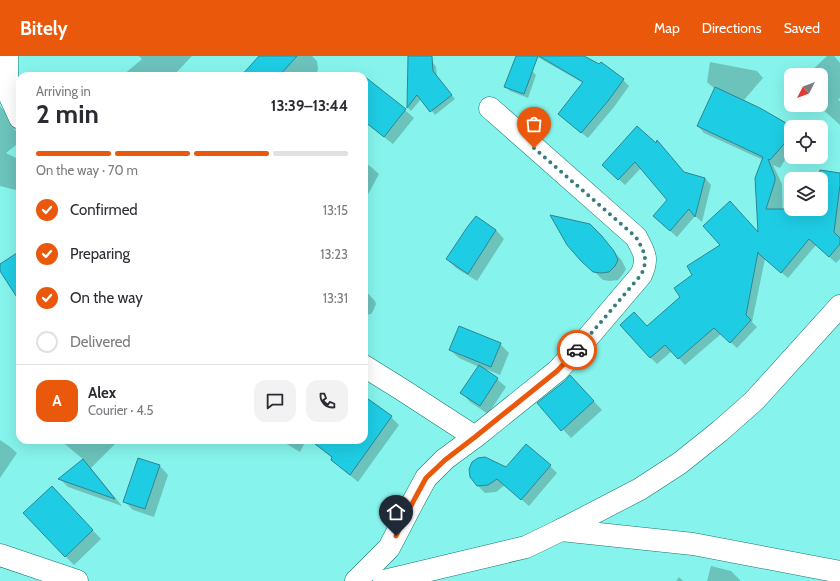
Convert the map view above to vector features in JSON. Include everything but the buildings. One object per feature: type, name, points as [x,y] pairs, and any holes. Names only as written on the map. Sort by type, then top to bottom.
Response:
[{"type":"street","points":[[7,56],[7,90],[16,109]]},
{"type":"street","points":[[356,581],[389,548],[426,478],[445,460],[557,371],[584,342],[641,275],[645,266],[644,253],[636,237],[490,108]]},
{"type":"street","points":[[384,581],[526,547],[640,489],[680,463],[720,432],[754,401],[840,306]]},
{"type":"street","points":[[368,368],[475,437]]},
{"type":"street","points":[[561,530],[693,544],[840,572]]},
{"type":"street","points":[[0,555],[77,581]]},
{"type":"way so far","points":[[534,148],[636,237],[644,253],[645,266],[641,275],[577,350]]},
{"type":"route","points":[[396,536],[426,478],[445,460],[557,371],[577,350]]}]
